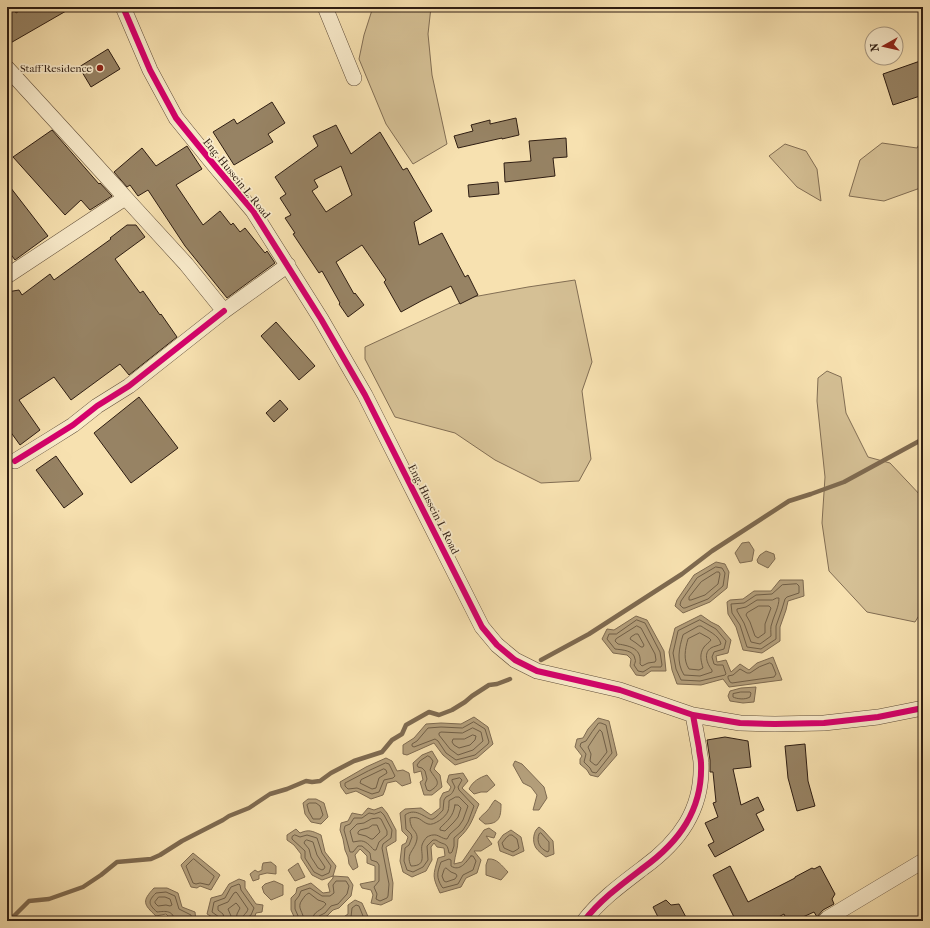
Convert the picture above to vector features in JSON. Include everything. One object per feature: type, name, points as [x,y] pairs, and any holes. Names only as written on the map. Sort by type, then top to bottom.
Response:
[{"type":"street","name":"Eng. Hussein L. Road","points":[[123,7],[150,70],[176,118],[253,211],[288,265],[365,395],[482,626],[497,645],[515,660],[537,670],[620,690],[693,715],[740,723],[824,723],[878,717],[923,708]]},
{"type":"street","points":[[325,7],[354,78]]},
{"type":"street","points":[[7,68],[186,264],[224,311]]},
{"type":"street","points":[[7,276],[125,198]]},
{"type":"street","points":[[15,461],[129,386],[224,311],[288,265]]},
{"type":"street","points":[[584,921],[615,890],[667,849],[679,834],[692,813],[700,790],[701,763],[693,715]]},
{"type":"street","points":[[825,921],[923,861]]},
{"type":"shaded area","points":[[373,7],[431,7],[428,34],[432,75],[447,144],[413,164],[386,124],[359,59],[364,35]]},
{"type":"shaded area","points":[[923,137],[923,187],[884,201],[849,196],[860,160],[882,143],[917,148]]},
{"type":"shaded area","points":[[785,144],[806,151],[817,169],[821,201],[797,187],[769,156]]},
{"type":"shaded area","points":[[575,280],[592,362],[582,391],[591,459],[579,481],[541,483],[495,460],[455,433],[395,417],[365,359],[365,347],[473,297]]},
{"type":"shaded area","points":[[827,371],[841,377],[846,413],[868,457],[890,463],[923,498],[923,609],[915,622],[867,612],[829,571],[822,523],[825,477],[817,401],[818,378]]},
{"type":"water","points":[[749,542],[754,550],[752,561],[740,563],[735,553],[742,543]]},
{"type":"water","points":[[766,551],[774,554],[775,559],[768,568],[758,563],[757,560],[760,555]]},
{"type":"water","points":[[716,562],[725,564],[729,572],[727,588],[710,602],[683,613],[675,606],[677,600],[694,575]]},
{"type":"water","points":[[780,580],[803,580],[804,596],[788,601],[780,627],[780,641],[762,653],[743,650],[736,627],[728,614],[727,602],[730,600],[743,599],[754,591],[771,591]]},
{"type":"water","points":[[701,615],[719,626],[731,640],[728,653],[716,656],[717,662],[726,660],[731,672],[740,664],[749,670],[757,663],[773,657],[782,680],[729,687],[723,679],[701,685],[677,684],[672,670],[669,652],[675,628]]},
{"type":"water","points":[[636,616],[647,620],[664,651],[666,671],[651,671],[644,676],[636,675],[630,666],[631,659],[627,655],[613,653],[602,639],[607,629],[614,630]]},
{"type":"water","points":[[756,687],[754,702],[743,703],[730,701],[728,696],[730,691],[741,688]]},
{"type":"water","points":[[474,717],[488,727],[493,744],[477,758],[455,765],[443,755],[434,743],[407,755],[403,754],[403,745],[414,738],[426,724],[461,724]]},
{"type":"water","points":[[598,718],[609,721],[617,755],[598,777],[590,775],[580,764],[580,759],[582,756],[575,747],[577,739],[583,738],[588,729]]},
{"type":"water","points":[[432,751],[438,761],[434,769],[440,775],[442,787],[432,795],[424,795],[420,782],[423,780],[421,771],[414,773],[413,763],[422,755]]},
{"type":"water","points":[[386,758],[392,761],[397,771],[403,770],[409,773],[411,783],[402,786],[396,781],[387,783],[383,795],[371,799],[356,791],[346,794],[341,787],[340,782],[366,767]]},
{"type":"water","points":[[515,761],[522,764],[544,787],[547,798],[539,810],[533,810],[537,795],[531,787],[523,783],[513,765]]},
{"type":"water","points":[[463,773],[468,781],[462,788],[479,804],[469,827],[458,839],[454,864],[462,862],[484,830],[489,828],[496,833],[494,838],[486,836],[492,844],[481,851],[474,851],[481,860],[477,873],[466,878],[461,887],[440,893],[434,873],[438,858],[445,856],[444,848],[437,847],[434,843],[431,847],[432,860],[426,871],[412,877],[403,872],[400,861],[402,845],[406,843],[408,837],[402,831],[400,813],[405,809],[421,808],[431,815],[440,808],[440,799],[443,793],[449,791],[451,787],[447,782],[449,775]]},
{"type":"water","points":[[487,775],[495,785],[487,792],[474,794],[469,789],[472,784],[481,777]]},
{"type":"water","points":[[308,799],[316,799],[324,803],[328,817],[321,824],[311,822],[305,814],[303,803]]},
{"type":"water","points":[[495,800],[501,804],[500,816],[494,823],[485,824],[479,819]]},
{"type":"water","points":[[382,807],[396,830],[396,841],[386,847],[393,883],[392,900],[381,905],[371,903],[373,895],[371,890],[362,888],[360,884],[375,881],[375,866],[367,863],[367,856],[360,849],[355,855],[358,867],[353,870],[349,864],[340,830],[341,823],[348,821],[352,813],[362,815],[368,808],[374,810]]},
{"type":"water","points":[[539,827],[553,841],[554,854],[546,857],[536,848],[534,837],[535,831]]},
{"type":"water","points":[[296,829],[300,833],[310,831],[321,835],[325,852],[336,866],[333,876],[322,880],[312,875],[301,858],[301,854],[294,845],[287,840],[287,835]]},
{"type":"water","points":[[511,830],[521,837],[524,851],[513,856],[500,851],[498,842],[503,835]]},
{"type":"water","points":[[193,853],[220,875],[211,890],[200,886],[197,888],[191,887],[181,865]]},
{"type":"water","points":[[488,859],[497,861],[508,872],[501,880],[486,875],[486,865]]},
{"type":"water","points":[[271,862],[276,866],[276,874],[267,873],[259,875],[259,879],[253,881],[250,874],[255,870],[258,872],[262,870],[263,863]]},
{"type":"water","points":[[298,863],[305,877],[295,881],[288,870]]},
{"type":"water","points":[[333,876],[348,877],[353,885],[351,896],[339,908],[333,910],[327,916],[317,921],[296,921],[291,910],[291,898],[296,893],[297,888],[311,883],[323,893],[330,892],[328,884]]},
{"type":"water","points":[[239,879],[245,881],[245,888],[256,904],[263,905],[262,912],[256,913],[254,919],[241,921],[219,921],[207,914],[211,898],[222,895],[229,884]]},
{"type":"water","points":[[274,881],[283,885],[283,895],[271,900],[264,893],[262,887],[265,884]]},
{"type":"water","points":[[154,888],[167,888],[178,893],[182,907],[195,912],[196,921],[173,921],[166,914],[156,916],[146,905],[147,896]]},
{"type":"water","points":[[355,900],[362,903],[370,921],[338,921],[348,914],[348,905]]},
{"type":"building","points":[[7,7],[13,7],[16,13],[26,7],[73,7],[7,45]]},
{"type":"building","name":"Staff Residence","points":[[108,49],[120,69],[91,87],[79,67]]},
{"type":"building","points":[[923,60],[923,95],[893,105],[883,74]]},
{"type":"building","points":[[272,102],[285,123],[268,134],[273,142],[234,165],[213,132],[234,119],[237,124]]},
{"type":"building","points":[[516,118],[519,135],[458,148],[454,136],[473,131],[471,125],[490,120],[490,124]]},
{"type":"building","points":[[336,125],[351,154],[380,132],[403,170],[407,168],[432,211],[414,222],[419,245],[442,233],[465,277],[468,275],[478,295],[460,304],[451,286],[401,312],[384,282],[386,280],[362,245],[336,262],[354,294],[355,293],[364,305],[348,317],[339,304],[340,303],[322,271],[319,273],[293,234],[295,233],[285,218],[291,215],[280,198],[286,194],[275,177],[318,146],[313,136]],"holes":[[[341,166],[352,195],[326,212],[312,191],[318,187],[314,180]]]},
{"type":"building","points":[[52,130],[99,184],[100,183],[112,196],[90,210],[81,200],[65,215],[13,157]]},
{"type":"building","points":[[566,138],[567,157],[553,158],[555,176],[505,182],[504,163],[531,161],[529,141]]},
{"type":"building","points":[[187,146],[202,169],[176,185],[203,225],[220,211],[231,225],[233,223],[240,232],[245,228],[265,253],[267,251],[275,263],[227,298],[185,246],[148,190],[138,196],[130,185],[127,187],[114,172],[142,148],[156,166]]},
{"type":"building","points":[[498,182],[499,194],[469,197],[468,185]]},
{"type":"building","points":[[7,183],[48,236],[15,260],[7,249]]},
{"type":"building","points":[[127,225],[136,225],[145,237],[115,259],[140,293],[143,291],[177,337],[129,375],[120,364],[71,400],[54,377],[19,400],[40,430],[20,445],[7,427],[7,292],[19,290],[22,295],[50,274],[54,280],[111,239],[110,238]]},
{"type":"building","points":[[276,322],[315,366],[299,380],[261,336]]},
{"type":"building","points":[[139,397],[178,448],[131,483],[94,433]]},
{"type":"building","points":[[280,400],[288,409],[274,422],[266,413]]},
{"type":"building","points":[[56,456],[83,494],[64,508],[36,470]]},
{"type":"building","points":[[725,737],[748,741],[751,767],[733,769],[741,805],[758,797],[764,810],[756,814],[764,830],[715,857],[708,845],[714,842],[705,823],[718,817],[713,803],[716,802],[713,772],[710,772],[707,740]]},
{"type":"building","points":[[805,744],[808,781],[815,806],[797,811],[788,778],[785,746]]},
{"type":"building","points":[[730,866],[748,902],[812,868],[814,869],[820,866],[835,894],[832,899],[834,904],[823,910],[817,917],[814,912],[794,921],[787,921],[784,914],[771,921],[736,921],[713,875]]},
{"type":"building","points":[[666,900],[671,905],[679,904],[688,921],[660,921],[653,907]]},
{"type":"waterway","points":[[541,660],[589,634],[682,574],[712,551],[789,501],[844,482],[923,439]]},
{"type":"waterway","points":[[7,919],[11,919],[29,901],[49,899],[83,887],[117,862],[151,859],[229,816],[249,808],[270,794],[306,781],[320,781],[331,773],[354,761],[382,752],[392,740],[402,734],[406,725],[429,712],[439,715],[452,710],[489,685],[497,684],[510,679]]},
{"type":"cycle path","points":[[123,7],[150,70],[176,118],[253,211],[321,319],[365,395],[482,627],[497,645],[515,660],[537,671],[620,690],[693,715],[740,723],[824,723],[878,717],[923,708]]},
{"type":"cycle path","points":[[15,461],[73,425],[97,406],[129,386],[224,311]]},
{"type":"cycle path","points":[[584,921],[597,906],[668,847],[678,836],[693,810],[698,796],[701,780],[701,761],[693,715]]},
{"type":"place","name":"Staff Residence","points":[[100,68]]}]
